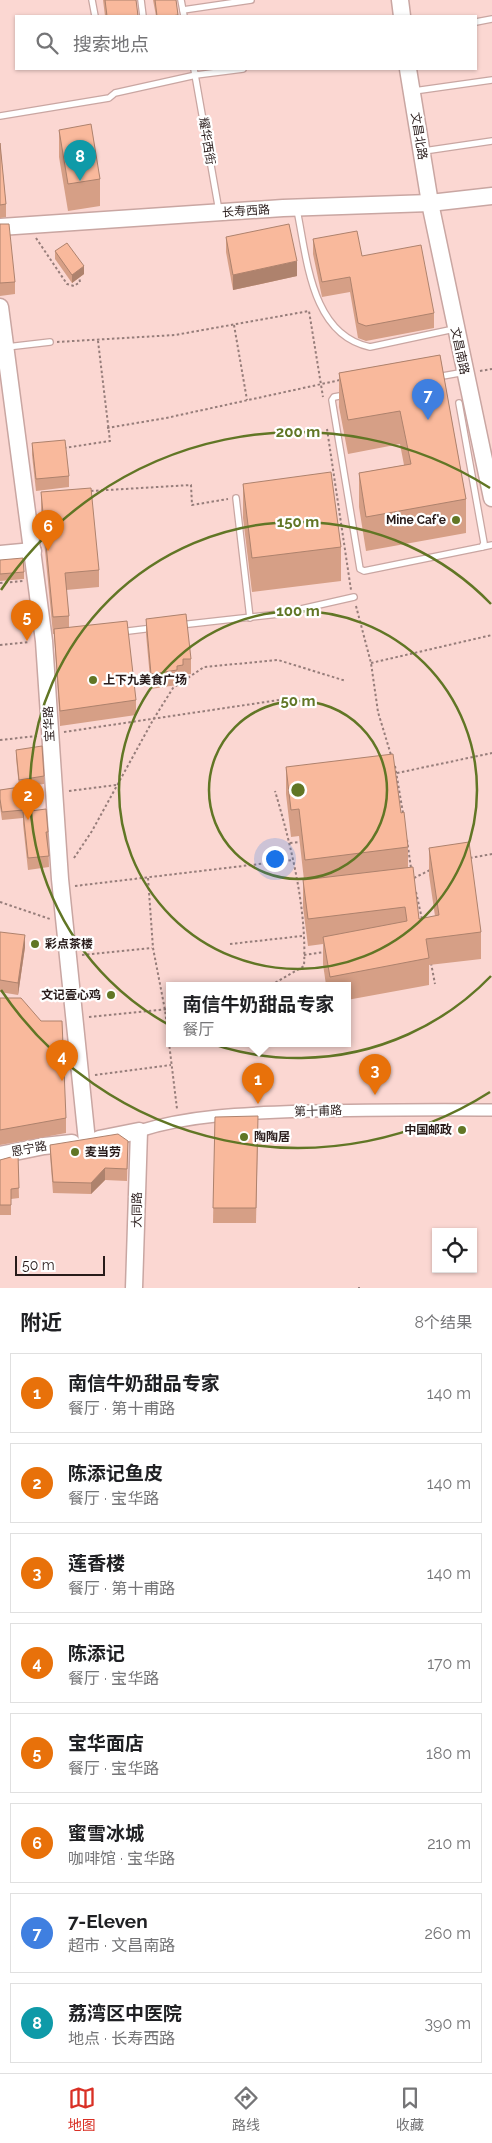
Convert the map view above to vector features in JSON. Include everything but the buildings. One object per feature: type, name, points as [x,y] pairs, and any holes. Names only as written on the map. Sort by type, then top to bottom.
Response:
[{"type":"street","points":[[400,0],[402,15]]},
{"type":"street","name":"文昌北路","points":[[408,70],[430,203]]},
{"type":"street","name":"长寿西路","points":[[0,228],[296,208],[430,203],[492,196]]},
{"type":"street","name":"文昌南路","points":[[430,203],[492,498]]},
{"type":"street","name":"宝华路","points":[[0,307],[36,580],[49,640],[50,734],[60,883],[87,1141]]},
{"type":"street","points":[[0,554],[33,551]]},
{"type":"street","name":"第十甫路","points":[[87,1141],[139,1131],[165,1123],[223,1115],[399,1109],[492,1110]]},
{"type":"street","name":"大同路","points":[[134,1288],[139,1131]]},
{"type":"street","name":"恩宁路","points":[[0,1155],[44,1146],[87,1141]]},
{"type":"lane","points":[[92,0],[95,15]]},
{"type":"lane","points":[[141,0],[144,15]]},
{"type":"lane","points":[[181,0],[183,13],[251,0]]},
{"type":"lane","points":[[477,22],[492,19]]},
{"type":"lane","points":[[0,116],[109,98],[115,93],[195,72],[227,70]]},
{"type":"lane","name":"耀华西街","points":[[195,72],[219,213]]},
{"type":"lane","points":[[412,92],[492,80]]},
{"type":"lane","points":[[422,151],[492,141]]},
{"type":"lane","points":[[296,208],[314,291],[327,316],[346,336],[361,345],[370,347],[456,329]]},
{"type":"lane","points":[[4,348],[50,342]]},
{"type":"lane","points":[[427,379],[465,372]]},
{"type":"lane","points":[[353,393],[334,397],[332,400],[360,569],[364,571],[492,545]]},
{"type":"lane","points":[[459,403],[484,543],[482,547]]},
{"type":"lane","points":[[236,498],[250,618]]},
{"type":"lane","points":[[172,626],[279,614],[354,597]]},
{"type":"lane","points":[[113,633],[162,627]]},
{"type":"path","points":[[35,236],[67,284],[74,286],[80,282],[78,275]]},
{"type":"path","points":[[50,342],[98,341],[175,335],[309,311],[324,403]]},
{"type":"path","points":[[234,325],[247,400]]},
{"type":"path","points":[[55,449],[110,441],[98,341]]},
{"type":"path","points":[[107,428],[340,380]]},
{"type":"path","points":[[326,423],[354,597],[371,663],[378,712],[392,756]]},
{"type":"path","points":[[90,491],[191,485],[192,504],[236,498]]},
{"type":"path","points":[[0,583],[36,580]]},
{"type":"path","points":[[371,663],[492,635]]},
{"type":"path","points":[[0,645],[49,640]]},
{"type":"path","points":[[60,883],[92,831],[153,720],[173,688],[204,666],[278,660],[346,681]]},
{"type":"path","points":[[0,740],[153,720],[279,700]]},
{"type":"path","points":[[397,773],[492,753]]},
{"type":"path","points":[[394,764],[404,819]]},
{"type":"path","points":[[54,792],[118,785]]},
{"type":"path","points":[[275,791],[290,843],[298,892],[304,955],[304,966],[276,982]]},
{"type":"path","points":[[407,836],[413,879],[430,869],[439,867]]},
{"type":"path","points":[[290,843],[300,842]]},
{"type":"path","points":[[468,859],[492,854]]},
{"type":"path","points":[[60,883],[148,878],[293,860]]},
{"type":"path","points":[[148,878],[153,948],[166,1026]]},
{"type":"path","points":[[415,888],[424,926]]},
{"type":"path","points":[[298,892],[308,891]]},
{"type":"path","points":[[0,902],[64,924]]},
{"type":"path","points":[[230,944],[303,936]]},
{"type":"path","points":[[68,957],[153,948]]},
{"type":"path","points":[[304,955],[332,951]]},
{"type":"path","points":[[430,955],[435,984]]},
{"type":"path","points":[[74,1019],[164,1010]]},
{"type":"path","points":[[169,1047],[179,1121]]},
{"type":"path","points":[[80,1077],[171,1065]]},
{"type":"place","name":"荔湾区中医院","points":[[80,181]]},
{"type":"place","name":"7-Eleven","points":[[428,420]]},
{"type":"place","name":"Mine Caf'e","points":[[456,520]]},
{"type":"place","name":"蜜雪冰城","points":[[48,551]]},
{"type":"place","name":"宝华面店","points":[[27,641]]},
{"type":"place","name":"上下九美食广场","points":[[93,680]]},
{"type":"place","name":"陈添记鱼皮","points":[[28,820]]},
{"type":"place","name":"彩点茶楼","points":[[35,944]]},
{"type":"place","name":"文记壹心鸡","points":[[111,995]]},
{"type":"place","name":"陈添记","points":[[62,1081]]},
{"type":"place","name":"莲香楼","points":[[375,1095]]},
{"type":"place","name":"南信牛奶甜品专家","points":[[258,1104]]},
{"type":"place","name":"中国邮政","points":[[462,1130]]},
{"type":"place","name":"陶陶居","points":[[244,1137]]},
{"type":"place","name":"麦当劳","points":[[75,1152]]}]
